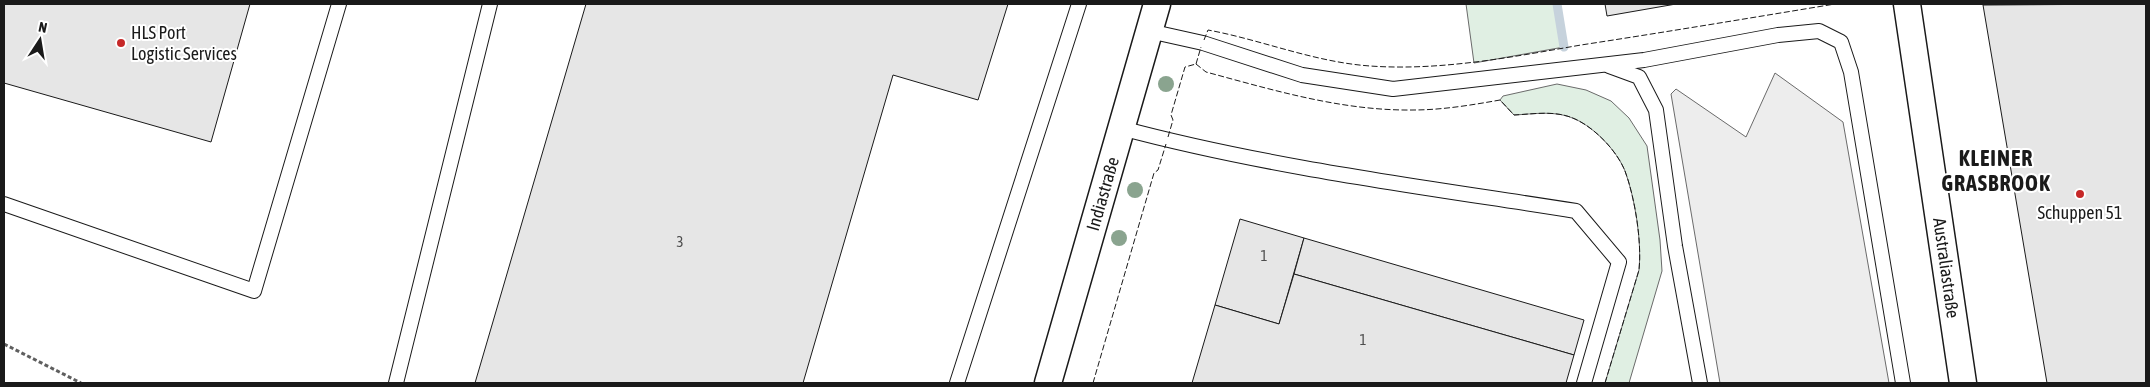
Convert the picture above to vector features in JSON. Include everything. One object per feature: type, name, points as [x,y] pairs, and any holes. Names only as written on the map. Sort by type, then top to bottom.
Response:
[{"type":"street","name":"Indiastraße","points":[[1048,383],[1157,4]]},
{"type":"street","name":"Australiastraße","points":[[1906,4],[1963,383]]},
{"type":"lane","points":[[4,204],[254,290],[339,4]]},
{"type":"lane","points":[[396,383],[490,4]]},
{"type":"lane","points":[[957,383],[1079,4]]},
{"type":"lane","points":[[1149,31],[1203,43],[1302,74],[1393,89],[1606,65],[1722,47],[1778,35],[1819,31],[1841,42],[1851,72],[1903,383]]},
{"type":"lane","points":[[1606,65],[1639,76],[1656,110],[1675,246],[1700,383]]},
{"type":"lane","points":[[1121,128],[1292,167],[1576,211],[1619,262],[1584,383]]},
{"type":"path","points":[[4,344],[81,383]]},
{"type":"green space","points":[[1466,4],[1557,4],[1564,47],[1474,63]]},
{"type":"green space","points":[[1557,84],[1586,90],[1611,101],[1629,118],[1647,146],[1660,240],[1662,271],[1629,383],[1605,383],[1639,270],[1637,220],[1625,171],[1611,148],[1598,134],[1583,123],[1560,114],[1514,115],[1500,100],[1503,96]]},
{"type":"shaded area","points":[[1775,73],[1843,122],[1889,383],[1720,383],[1671,94],[1676,89],[1746,137]]},
{"type":"building","name":"HLS Port Logistic Services","points":[[4,4],[250,4],[211,142],[4,83]]},
{"type":"building","points":[[586,4],[1008,4],[978,100],[893,75],[803,383],[475,383]]},
{"type":"building","points":[[1605,4],[1676,4],[1607,16]]},
{"type":"building","name":"Schuppen 51","points":[[2146,4],[2146,383],[2047,383],[1983,5]]},
{"type":"building","points":[[1240,219],[1304,238],[1279,324],[1215,305]]},
{"type":"building","points":[[1304,238],[1584,320],[1574,355],[1294,274]]},
{"type":"building","points":[[1294,274],[1574,355],[1566,383],[1192,383],[1215,305],[1279,324]]},
{"type":"waterway","points":[[1557,4],[1564,47]]},
{"type":"fence","points":[[1204,40],[1208,30],[1349,64],[1423,67],[1503,58],[1835,4]]},
{"type":"fence","points":[[1196,64],[1201,47]]},
{"type":"fence","points":[[1196,64],[1206,72],[1282,92],[1360,107],[1424,110],[1500,100],[1514,115],[1560,114],[1583,123],[1598,134],[1617,156],[1629,182],[1639,233],[1640,259],[1639,270],[1605,383]]},
{"type":"fence","points":[[1168,137],[1173,120],[1171,115],[1185,67],[1196,64]]},
{"type":"fence","points":[[1093,383],[1154,173],[1158,170],[1166,144]]},
{"type":"place","name":"HLS Port Logistic Services","points":[[121,43]]},
{"type":"place","name":"Schuppen 51","points":[[2080,194]]},
{"type":"district","name":"KLEINER GRASBROOK","points":[[1996,170]]}]
